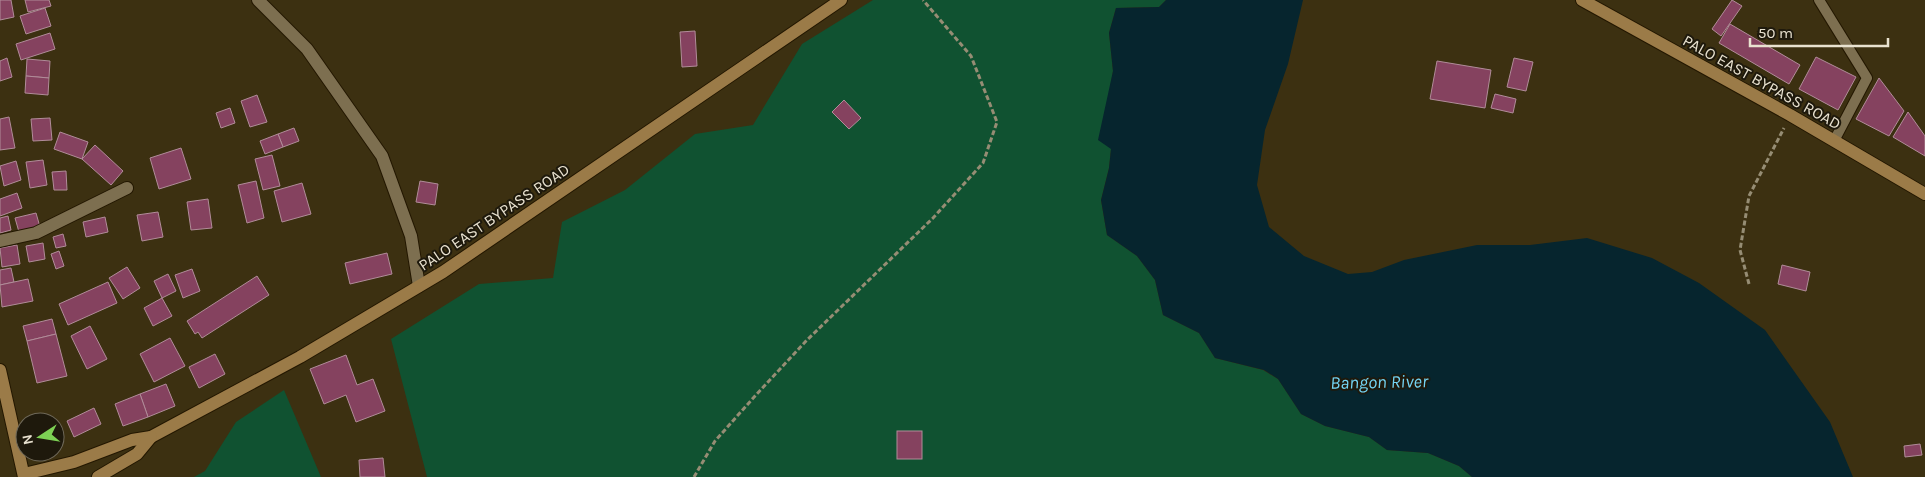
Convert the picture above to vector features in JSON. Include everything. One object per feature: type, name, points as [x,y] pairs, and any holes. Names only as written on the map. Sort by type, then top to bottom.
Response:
[{"type":"main road","name":"PALO EAST BYPASS ROAD","points":[[24,475],[74,462],[132,440],[151,437],[300,357],[443,272],[841,0]]},
{"type":"main road","name":"PALO EAST BYPASS ROAD","points":[[1582,0],[1790,115],[1925,194]]},
{"type":"main road","points":[[0,370],[24,475]]},
{"type":"main road","name":"PALO EAST BYPASS ROAD","points":[[98,477],[136,454],[151,437]]},
{"type":"street","points":[[258,0],[307,49],[382,156],[411,236],[419,286]]},
{"type":"street","points":[[0,242],[36,233],[127,188]]},
{"type":"lane","points":[[1819,0],[1867,78],[1834,141]]},
{"type":"path","points":[[694,477],[715,440],[749,402],[807,340],[933,218],[983,163],[997,122],[971,56],[924,0]]},
{"type":"path","points":[[1749,284],[1740,250],[1749,196],[1790,115]]},
{"type":"green space","points":[[873,0],[1166,0],[1159,7],[1116,8],[1109,33],[1113,71],[1109,94],[1111,149],[1109,168],[1101,200],[1107,235],[1137,256],[1155,280],[1163,315],[1199,333],[1215,358],[1263,370],[1278,379],[1301,414],[1325,426],[1369,437],[1387,450],[1428,453],[1459,466],[1472,477],[427,477],[391,339],[479,284],[553,278],[562,222],[625,190],[695,134],[753,125],[802,44]]},
{"type":"green space","points":[[284,390],[321,477],[194,477],[205,471],[236,422]]},
{"type":"water","name":"Bangon River","points":[[1166,0],[1303,0],[1288,64],[1265,130],[1257,185],[1269,227],[1304,256],[1348,274],[1372,272],[1404,260],[1477,245],[1530,245],[1587,238],[1652,258],[1699,283],[1765,330],[1830,422],[1853,477],[1472,477],[1459,466],[1428,453],[1387,450],[1369,437],[1325,426],[1301,414],[1278,379],[1264,370],[1215,358],[1199,333],[1163,315],[1155,280],[1137,256],[1107,235],[1101,200],[1109,168],[1111,149],[1098,140],[1113,71],[1109,33],[1116,8],[1159,7]]},
{"type":"building","points":[[0,0],[11,0],[14,17],[0,20]]},
{"type":"building","points":[[25,0],[49,0],[51,6],[28,12]]},
{"type":"building","points":[[1732,0],[1742,6],[1721,36],[1712,29]]},
{"type":"building","points":[[45,8],[51,26],[26,34],[20,16]]},
{"type":"building","points":[[1730,24],[1800,65],[1789,84],[1719,43]]},
{"type":"building","points":[[695,31],[697,66],[682,67],[680,32]]},
{"type":"building","points":[[50,33],[55,49],[21,60],[16,44]]},
{"type":"building","points":[[1816,57],[1856,77],[1838,110],[1799,89]]},
{"type":"building","points":[[7,58],[12,77],[0,81],[0,61]]},
{"type":"building","points":[[1514,58],[1533,62],[1526,91],[1507,87]]},
{"type":"building","points":[[27,59],[50,61],[49,78],[26,76]]},
{"type":"building","points":[[1437,61],[1491,70],[1485,108],[1430,99]]},
{"type":"building","points":[[26,76],[49,78],[48,95],[25,93]]},
{"type":"building","points":[[1879,78],[1904,111],[1889,136],[1856,119]]},
{"type":"building","points":[[1495,94],[1516,99],[1513,113],[1491,108]]},
{"type":"building","points":[[257,95],[267,122],[250,127],[241,101]]},
{"type":"building","points":[[844,100],[861,118],[849,129],[832,112]]},
{"type":"building","points":[[230,108],[235,123],[221,128],[216,113]]},
{"type":"building","points":[[1908,112],[1925,136],[1925,156],[1893,137]]},
{"type":"building","points":[[9,117],[15,148],[0,150],[0,119]]},
{"type":"building","points":[[50,118],[52,140],[33,141],[31,119]]},
{"type":"building","points":[[294,128],[299,141],[283,147],[278,134]]},
{"type":"building","points":[[60,132],[88,142],[82,159],[54,149]]},
{"type":"building","points":[[278,134],[283,147],[265,154],[260,141]]},
{"type":"building","points":[[95,145],[123,171],[111,185],[82,159]]},
{"type":"building","points":[[181,148],[191,179],[159,189],[150,158]]},
{"type":"building","points":[[272,155],[280,186],[263,190],[255,159]]},
{"type":"building","points":[[43,160],[47,185],[30,188],[26,162]]},
{"type":"building","points":[[16,161],[21,180],[4,186],[0,166]]},
{"type":"building","points":[[66,171],[67,190],[54,190],[52,172]]},
{"type":"building","points":[[256,181],[264,218],[247,223],[238,185]]},
{"type":"building","points":[[420,181],[438,184],[435,205],[416,202]]},
{"type":"building","points":[[302,183],[311,214],[282,222],[274,191]]},
{"type":"building","points":[[17,193],[22,208],[0,216],[0,199]]},
{"type":"building","points":[[208,199],[212,228],[191,230],[187,202]]},
{"type":"building","points":[[158,212],[163,237],[142,241],[137,215]]},
{"type":"building","points":[[36,213],[40,227],[19,232],[15,218]]},
{"type":"building","points":[[8,216],[11,230],[0,233],[0,218]]},
{"type":"building","points":[[105,217],[108,232],[86,237],[83,222]]},
{"type":"building","points":[[63,234],[66,246],[56,248],[53,237]]},
{"type":"building","points":[[43,243],[45,259],[29,262],[26,246]]},
{"type":"building","points":[[17,245],[20,264],[2,267],[0,248]]},
{"type":"building","points":[[59,251],[64,266],[56,269],[51,254]]},
{"type":"building","points":[[387,253],[392,274],[350,284],[345,263]]},
{"type":"building","points":[[1782,265],[1810,272],[1806,291],[1778,284]]},
{"type":"building","points":[[127,267],[140,288],[123,299],[109,278]]},
{"type":"building","points":[[11,268],[14,282],[0,285],[0,270]]},
{"type":"building","points":[[192,269],[200,291],[183,298],[175,275]]},
{"type":"building","points":[[168,274],[176,291],[162,298],[154,281]]},
{"type":"building","points":[[257,276],[269,295],[202,338],[198,332],[195,334],[187,321]]},
{"type":"building","points":[[28,279],[33,301],[2,307],[0,285]]},
{"type":"building","points":[[108,282],[117,303],[68,325],[59,304]]},
{"type":"building","points":[[162,298],[172,316],[153,326],[144,308]]},
{"type":"building","points":[[52,319],[56,334],[27,341],[23,326]]},
{"type":"building","points":[[90,326],[107,359],[87,369],[71,336]]},
{"type":"building","points":[[56,334],[67,376],[37,383],[27,341]]},
{"type":"building","points":[[170,338],[185,366],[154,382],[140,354]]},
{"type":"building","points":[[215,354],[225,374],[199,388],[189,367]]},
{"type":"building","points":[[346,355],[357,385],[373,379],[385,411],[356,422],[346,395],[324,404],[310,369]]},
{"type":"building","points":[[166,384],[175,406],[148,417],[140,394]]},
{"type":"building","points":[[140,394],[148,417],[123,426],[115,404]]},
{"type":"building","points":[[94,408],[101,424],[74,437],[67,421]]},
{"type":"building","points":[[897,431],[922,431],[922,459],[897,459]]},
{"type":"building","points":[[1920,444],[1922,455],[1905,457],[1904,446]]},
{"type":"building","points":[[383,458],[385,477],[360,477],[359,460]]}]
